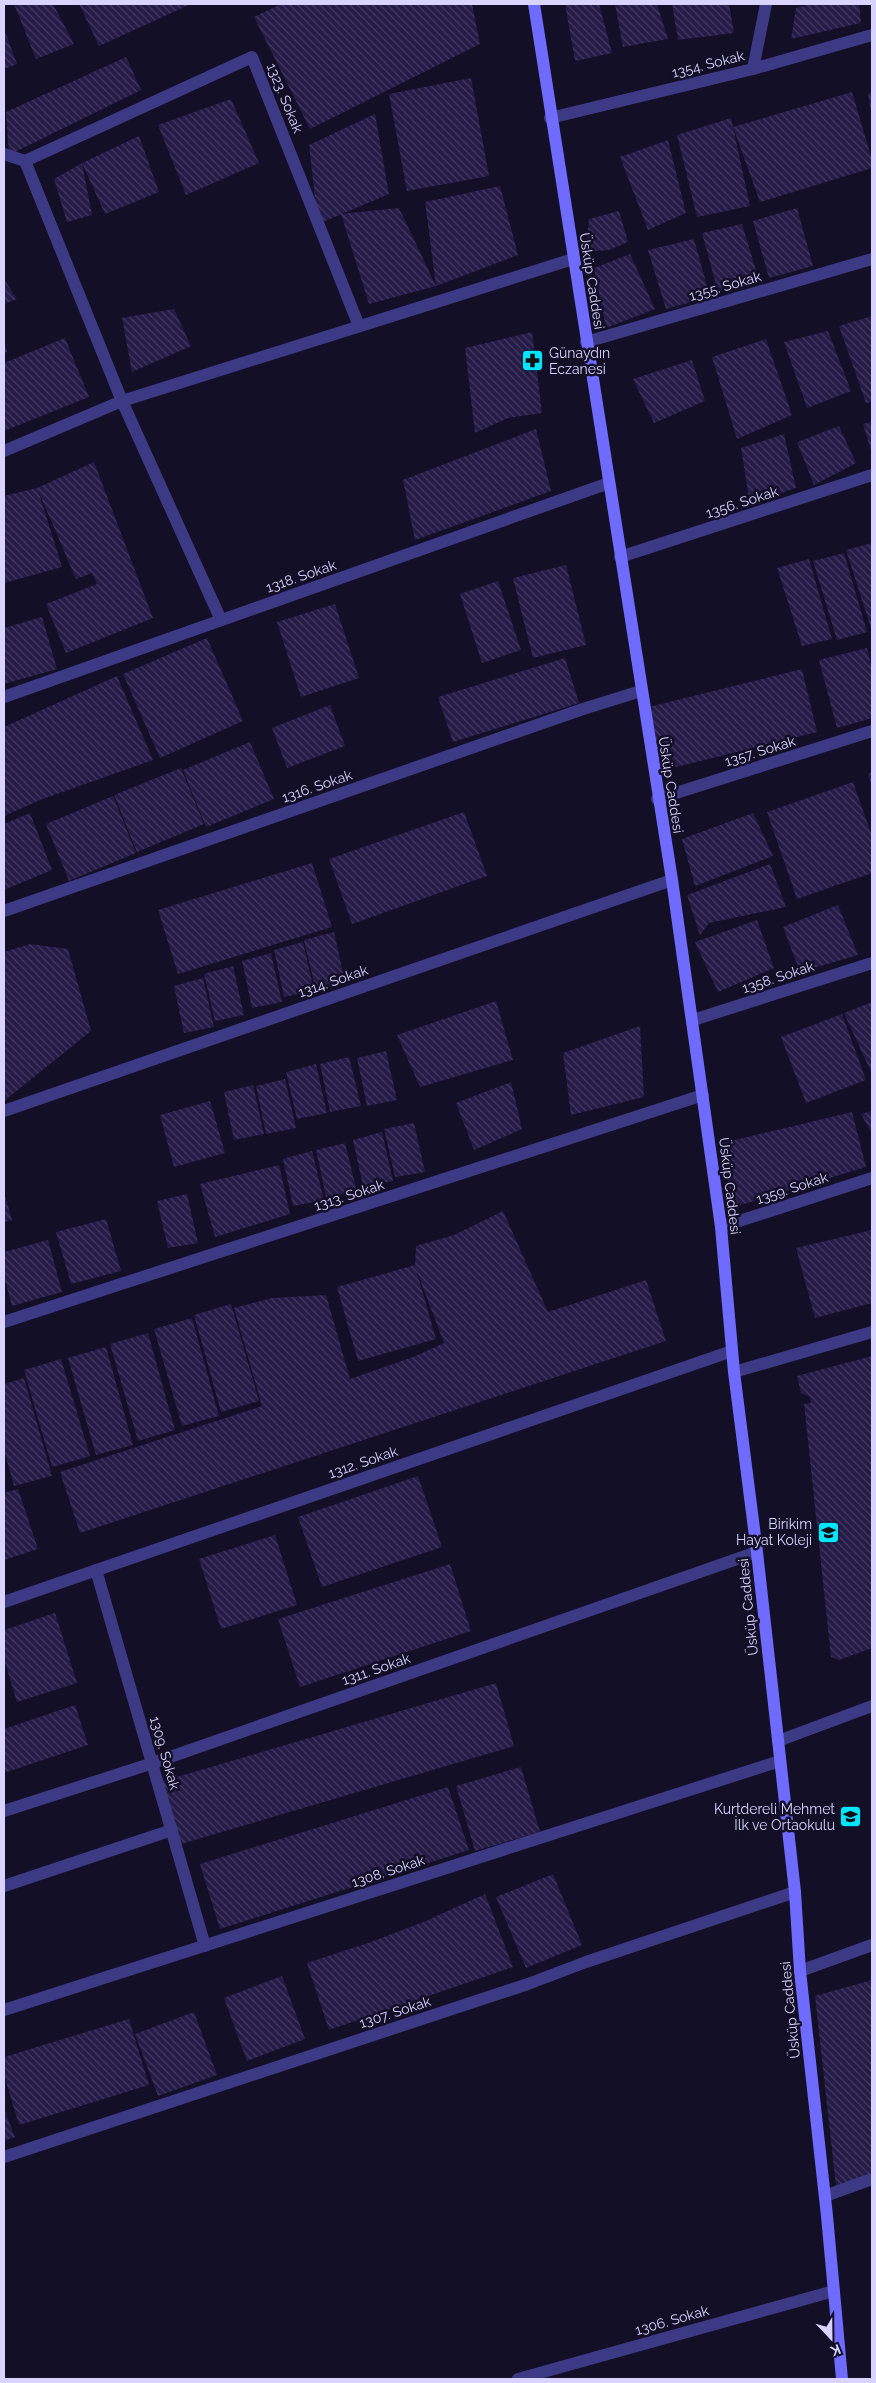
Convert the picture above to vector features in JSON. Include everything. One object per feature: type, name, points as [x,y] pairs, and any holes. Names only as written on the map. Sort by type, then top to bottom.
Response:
[{"type":"street","name":"Üsküp Caddesi","points":[[534,4],[550,118],[609,483],[657,799],[672,880],[721,1228],[734,1372],[757,1552],[795,1892],[800,1971],[825,2196],[842,2379]]},
{"type":"street","points":[[753,69],[766,4]]},
{"type":"street","name":"1354. Sokak","points":[[550,118],[753,69],[872,35]]},
{"type":"street","name":"1323. Sokak","points":[[24,161],[252,57],[359,326]]},
{"type":"street","points":[[4,154],[24,161],[122,401],[221,620]]},
{"type":"street","points":[[4,451],[122,401],[573,259]]},
{"type":"street","name":"1355. Sokak","points":[[586,342],[872,259]]},
{"type":"street","name":"1356. Sokak","points":[[620,557],[872,475]]},
{"type":"street","name":"1318. Sokak","points":[[4,697],[609,483]]},
{"type":"street","name":"1316. Sokak","points":[[4,911],[583,709],[641,691]]},
{"type":"street","name":"1357. Sokak","points":[[657,799],[872,731]]},
{"type":"street","name":"1314. Sokak","points":[[4,1111],[672,880]]},
{"type":"street","name":"1358. Sokak","points":[[692,1020],[872,963]]},
{"type":"street","name":"1313. Sokak","points":[[4,1322],[703,1095]]},
{"type":"street","name":"1359. Sokak","points":[[721,1228],[872,1178]]},
{"type":"street","points":[[734,1372],[872,1332]]},
{"type":"street","name":"1312. Sokak","points":[[4,1602],[732,1351]]},
{"type":"street","name":"1311. Sokak","points":[[4,1811],[152,1763],[757,1552]]},
{"type":"street","name":"1309. Sokak","points":[[96,1570],[205,1946]]},
{"type":"street","points":[[778,1741],[872,1706]]},
{"type":"street","name":"1308. Sokak","points":[[4,2010],[780,1761]]},
{"type":"street","points":[[4,1886],[172,1830]]},
{"type":"street","name":"1307. Sokak","points":[[4,2157],[528,1984],[586,1962],[795,1892]]},
{"type":"street","points":[[800,1971],[872,1945]]},
{"type":"street","points":[[825,2196],[872,2178]]},
{"type":"street","name":"1306. Sokak","points":[[518,2379],[834,2291]]},
{"type":"building","points":[[14,4],[53,4],[74,44],[36,59]]},
{"type":"building","points":[[79,4],[191,4],[99,46]]},
{"type":"building","points":[[281,4],[472,4],[480,44],[310,129],[254,17]]},
{"type":"building","points":[[565,4],[599,4],[612,53],[575,61]]},
{"type":"building","points":[[615,4],[657,4],[668,39],[623,47]]},
{"type":"building","points":[[672,4],[729,4],[734,33],[678,40]]},
{"type":"building","points":[[811,4],[859,4],[861,23],[791,39],[796,8]]},
{"type":"building","points":[[4,29],[17,64],[4,69]]},
{"type":"building","points":[[126,57],[141,90],[9,155],[6,112]]},
{"type":"building","points":[[471,78],[489,176],[407,191],[389,94]]},
{"type":"building","points":[[852,92],[872,160],[872,168],[760,202],[733,127]]},
{"type":"building","points":[[872,92],[872,113],[871,113],[868,94]]},
{"type":"building","points":[[231,99],[259,163],[186,195],[158,125]]},
{"type":"building","points":[[375,114],[389,194],[318,224],[309,145]]},
{"type":"building","points":[[731,118],[750,206],[697,217],[677,135]]},
{"type":"building","points":[[139,136],[159,192],[105,214],[82,163]]},
{"type":"building","points":[[668,140],[686,213],[648,230],[620,157]]},
{"type":"building","points":[[82,163],[92,215],[67,222],[54,179]]},
{"type":"building","points":[[500,186],[518,255],[436,286],[425,202]]},
{"type":"building","points":[[399,208],[436,286],[369,304],[341,214]]},
{"type":"building","points":[[797,208],[813,266],[769,278],[753,221]]},
{"type":"building","points":[[619,211],[628,242],[609,250],[586,252],[589,219]]},
{"type":"building","points":[[742,224],[759,280],[718,292],[702,233]]},
{"type":"building","points":[[694,239],[710,297],[666,309],[648,250]]},
{"type":"building","points":[[630,254],[655,309],[606,328],[594,268]]},
{"type":"building","points":[[4,279],[17,299],[4,304]]},
{"type":"building","points":[[174,309],[191,346],[132,372],[122,318]]},
{"type":"building","points":[[872,316],[872,402],[866,403],[839,326]]},
{"type":"building","points":[[828,331],[851,391],[807,408],[784,342]]},
{"type":"building","points":[[532,332],[542,413],[508,418],[475,433],[465,348]]},
{"type":"building","points":[[65,338],[89,397],[4,431],[4,363]]},
{"type":"building","points":[[4,339],[7,352],[4,353]]},
{"type":"building","points":[[766,339],[792,415],[737,439],[712,357]]},
{"type":"building","points":[[692,360],[705,401],[654,423],[633,379]]},
{"type":"building","points":[[872,422],[872,454],[863,424]]},
{"type":"building","points":[[839,426],[856,463],[814,485],[797,442]]},
{"type":"building","points":[[536,429],[551,491],[415,540],[403,480]]},
{"type":"building","points":[[784,434],[796,488],[750,504],[741,448]]},
{"type":"building","points":[[94,462],[153,618],[66,653],[46,604],[97,584],[92,573],[76,579],[38,490],[62,567],[4,583],[4,496],[37,488]]},
{"type":"building","points":[[872,543],[872,628],[871,628],[846,550]]},
{"type":"building","points":[[844,553],[867,632],[837,640],[813,561]]},
{"type":"building","points":[[809,559],[832,639],[802,646],[777,568]]},
{"type":"building","points":[[566,565],[586,645],[533,658],[513,578]]},
{"type":"building","points":[[498,581],[521,650],[482,663],[460,594]]},
{"type":"building","points":[[335,604],[359,678],[301,697],[277,622]]},
{"type":"building","points":[[42,617],[57,669],[4,684],[4,628]]},
{"type":"building","points":[[207,638],[243,721],[160,758],[123,674]]},
{"type":"building","points":[[867,648],[872,669],[872,718],[837,728],[819,660]]},
{"type":"building","points":[[565,658],[579,703],[453,742],[438,697]]},
{"type":"building","points":[[802,669],[817,732],[660,771],[645,708]]},
{"type":"building","points":[[117,676],[153,760],[40,800],[4,816],[4,727]]},
{"type":"building","points":[[330,705],[345,746],[287,768],[272,728]]},
{"type":"building","points":[[250,742],[274,799],[206,827],[183,770]]},
{"type":"building","points":[[181,768],[204,824],[137,852],[114,795]]},
{"type":"building","points":[[872,772],[872,787],[868,774]]},
{"type":"building","points":[[853,782],[872,836],[872,873],[797,899],[767,812]]},
{"type":"building","points":[[113,796],[136,853],[69,881],[46,824]]},
{"type":"building","points":[[464,812],[487,876],[352,924],[329,859]]},
{"type":"building","points":[[30,813],[52,870],[4,890],[4,824]]},
{"type":"building","points":[[753,813],[773,856],[695,886],[682,839]]},
{"type":"building","points":[[312,863],[332,927],[178,974],[158,910]]},
{"type":"building","points":[[770,864],[786,907],[709,923],[700,935],[687,895]]},
{"type":"building","points":[[838,905],[858,955],[800,972],[783,927]]},
{"type":"building","points":[[757,920],[774,968],[718,992],[695,942]]},
{"type":"building","points":[[334,932],[345,982],[315,987],[304,940]]},
{"type":"building","points":[[303,942],[314,991],[284,997],[274,950]]},
{"type":"building","points":[[30,944],[68,949],[91,1031],[4,1101],[4,952]]},
{"type":"building","points":[[271,953],[282,1002],[252,1008],[242,961]]},
{"type":"building","points":[[233,966],[244,1015],[215,1021],[204,974]]},
{"type":"building","points":[[203,978],[214,1027],[184,1033],[174,986]]},
{"type":"building","points":[[496,1001],[513,1060],[420,1087],[397,1035]]},
{"type":"building","points":[[872,1002],[872,1074],[844,1013]]},
{"type":"building","points":[[842,1014],[866,1080],[806,1103],[781,1037]]},
{"type":"building","points":[[640,1026],[644,1097],[571,1115],[563,1053]]},
{"type":"building","points":[[386,1051],[397,1100],[367,1106],[357,1058]]},
{"type":"building","points":[[349,1057],[361,1106],[330,1112],[320,1064]]},
{"type":"building","points":[[316,1064],[327,1113],[297,1119],[286,1072]]},
{"type":"building","points":[[285,1079],[296,1128],[266,1134],[256,1086]]},
{"type":"building","points":[[511,1082],[522,1129],[474,1150],[456,1103]]},
{"type":"building","points":[[253,1085],[264,1134],[234,1140],[224,1092]]},
{"type":"building","points":[[210,1101],[225,1153],[174,1167],[160,1115]]},
{"type":"building","points":[[872,1111],[872,1134],[861,1114]]},
{"type":"building","points":[[852,1112],[866,1167],[734,1207],[718,1144]]},
{"type":"building","points":[[414,1123],[425,1172],[395,1177],[384,1129]]},
{"type":"building","points":[[382,1132],[393,1181],[363,1186],[353,1140]]},
{"type":"building","points":[[345,1143],[357,1192],[326,1197],[316,1150]]},
{"type":"building","points":[[312,1151],[324,1200],[293,1206],[283,1159]]},
{"type":"building","points":[[279,1165],[290,1214],[215,1237],[200,1184]]},
{"type":"building","points":[[4,1192],[12,1220],[4,1222]]},
{"type":"building","points":[[187,1194],[198,1243],[168,1248],[157,1201]]},
{"type":"building","points":[[503,1211],[548,1312],[646,1280],[666,1341],[80,1533],[60,1472],[262,1406],[234,1308],[272,1298],[326,1295],[350,1379],[413,1357],[444,1343],[416,1269],[436,1339],[358,1361],[337,1287],[415,1265],[416,1246],[454,1235]]},
{"type":"building","points":[[106,1219],[121,1271],[71,1284],[56,1232]]},
{"type":"building","points":[[872,1230],[872,1303],[815,1318],[796,1248]]},
{"type":"building","points":[[48,1240],[62,1292],[12,1306],[4,1276],[4,1252]]},
{"type":"building","points":[[231,1304],[259,1401],[221,1412],[194,1315]]},
{"type":"building","points":[[192,1318],[219,1416],[182,1426],[154,1329]]},
{"type":"building","points":[[148,1333],[175,1430],[138,1441],[110,1344]]},
{"type":"building","points":[[106,1347],[133,1445],[96,1455],[68,1358]]},
{"type":"building","points":[[872,1356],[872,1648],[839,1660],[831,1657],[804,1404],[811,1403],[810,1397],[801,1393],[797,1376]]},
{"type":"building","points":[[61,1359],[90,1456],[52,1467],[24,1370]]},
{"type":"building","points":[[24,1378],[52,1476],[14,1486],[4,1450],[4,1384]]},
{"type":"building","points":[[418,1476],[442,1547],[322,1587],[298,1517]]},
{"type":"building","points":[[18,1489],[38,1549],[4,1560],[4,1493]]},
{"type":"building","points":[[275,1535],[297,1605],[221,1629],[199,1559]]},
{"type":"building","points":[[450,1564],[471,1631],[300,1687],[278,1619]]},
{"type":"building","points":[[55,1613],[77,1683],[17,1702],[4,1659],[4,1630]]},
{"type":"building","points":[[496,1683],[514,1746],[181,1844],[163,1781]]},
{"type":"building","points":[[75,1705],[88,1745],[4,1773],[4,1729]]},
{"type":"building","points":[[521,1767],[540,1832],[475,1851],[456,1786]]},
{"type":"building","points":[[448,1787],[469,1850],[220,1929],[200,1864]]},
{"type":"building","points":[[553,1874],[582,1945],[526,1968],[496,1897]]},
{"type":"building","points":[[485,1894],[513,1967],[329,2030],[307,1963],[426,1921]]},
{"type":"building","points":[[282,1976],[305,2039],[247,2061],[224,1998]]},
{"type":"building","points":[[872,1980],[872,2174],[836,2186],[815,1996]]},
{"type":"building","points":[[194,2012],[217,2075],[158,2096],[135,2034]]},
{"type":"building","points":[[129,2019],[149,2085],[19,2125],[4,2075],[4,2057]]},
{"type":"building","points":[[4,2109],[15,2137],[4,2141]]},
{"type":"place","name":"Günaydın Eczanesi","points":[[533,361]]},
{"type":"place","name":"Birikim Hayat Koleji","points":[[828,1532]]},
{"type":"place","name":"Kurtdereli Mehmet İlk ve Ortaokulu","points":[[851,1817]]}]
